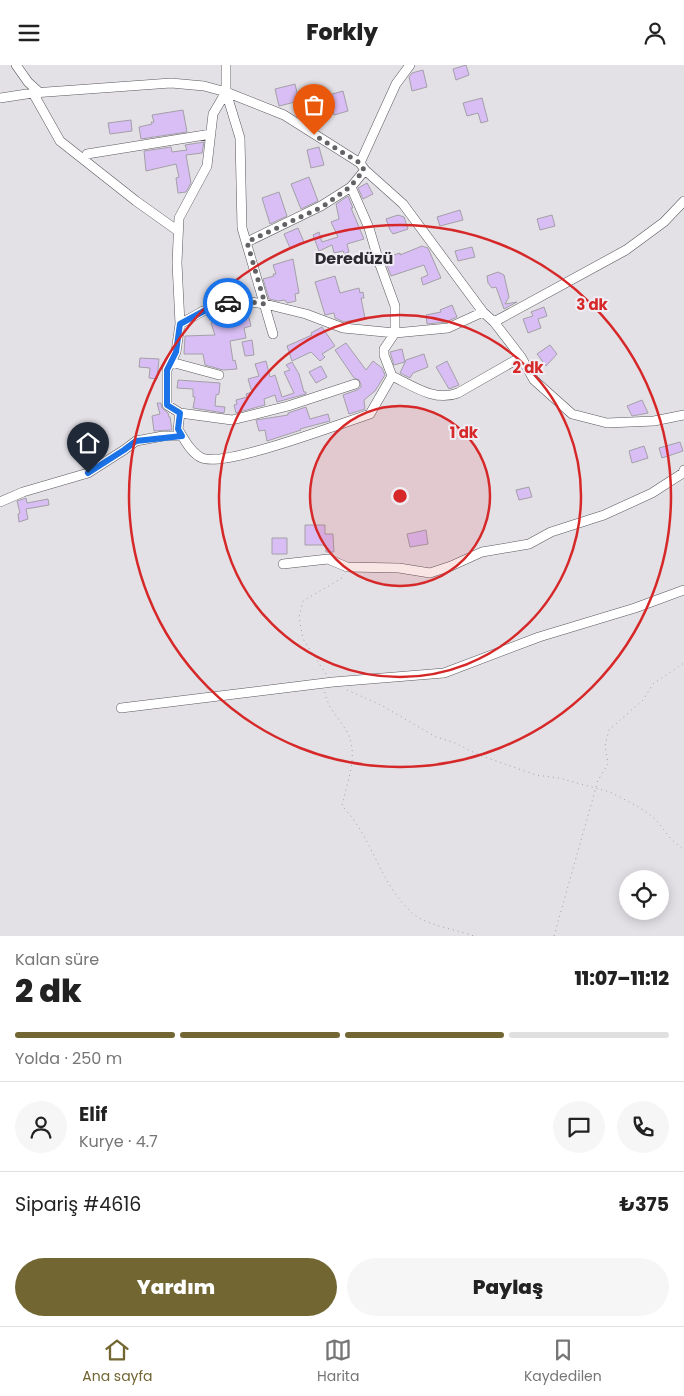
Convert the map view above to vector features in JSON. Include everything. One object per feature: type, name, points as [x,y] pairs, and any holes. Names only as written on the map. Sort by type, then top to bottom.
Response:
[{"type":"street","points":[[16,65],[36,93],[60,141],[136,201],[178,231]]},
{"type":"street","points":[[226,65],[226,92],[240,138],[242,228],[273,334]]},
{"type":"street","points":[[247,242],[322,207],[350,187],[362,167],[396,84],[410,65]]},
{"type":"street","points":[[0,98],[36,93],[171,83],[204,86],[226,92],[284,115],[362,167],[403,204],[483,312],[494,321],[521,357],[534,380],[572,414],[606,423],[654,421],[684,415]]},
{"type":"street","points":[[226,92],[213,114],[207,166],[179,218],[177,263],[180,324],[176,352],[167,370],[167,405],[180,413],[232,420],[288,406],[355,383]]},
{"type":"street","points":[[84,159],[87,154],[211,134]]},
{"type":"street","points":[[350,187],[369,228],[395,305],[395,333],[384,349],[384,355],[392,376],[425,393],[448,397],[521,357]]},
{"type":"street","points":[[494,321],[626,250],[664,222],[684,201]]},
{"type":"street","points":[[180,324],[204,311],[237,300],[265,304],[306,314],[344,329],[395,333],[448,328],[483,312]]},
{"type":"street","points":[[171,362],[219,375]]},
{"type":"street","points":[[180,413],[178,429],[192,451],[202,458],[210,460],[231,457],[256,452],[370,414],[392,376]]},
{"type":"street","points":[[0,502],[23,492],[88,473],[136,441],[182,436]]},
{"type":"street","points":[[283,564],[328,559],[347,567],[399,568],[430,573],[482,552],[528,543],[604,515],[652,493],[683,473],[684,470]]},
{"type":"street","points":[[121,708],[333,682],[444,673],[539,637],[636,608],[684,590]]},
{"type":"path","points":[[347,567],[342,577],[304,601],[299,617],[303,639],[324,672],[333,682],[356,695],[379,704],[436,737],[479,755],[536,775],[559,778],[596,787],[637,806],[650,814],[671,839],[684,850]]},
{"type":"path","points":[[554,936],[598,780],[608,764],[605,745],[609,730],[643,700],[653,684],[684,663]]},
{"type":"path","points":[[333,682],[324,693],[329,705],[346,729],[352,745],[353,760],[342,806],[356,823],[388,883],[415,916],[446,929],[474,936]]},
{"type":"building","points":[[466,65],[469,75],[456,80],[453,69]]},
{"type":"building","points":[[423,70],[427,87],[412,91],[409,77],[412,73]]},
{"type":"building","points":[[295,84],[299,101],[279,106],[275,89]]},
{"type":"building","points":[[343,91],[348,111],[334,115],[329,95]]},
{"type":"building","points":[[482,98],[488,121],[481,123],[478,113],[467,116],[463,103]]},
{"type":"building","points":[[183,110],[187,132],[141,139],[139,127],[152,124],[151,122],[154,122],[152,115]]},
{"type":"building","points":[[131,120],[132,131],[110,134],[108,123]]},
{"type":"building","points":[[204,142],[202,153],[186,155],[191,183],[186,192],[178,193],[176,178],[179,177],[176,164],[146,171],[144,151],[171,147],[172,152],[187,150],[185,145]]},
{"type":"building","points":[[319,147],[324,165],[311,168],[307,150]]},
{"type":"building","points":[[309,177],[318,201],[301,209],[291,184]]},
{"type":"building","points":[[367,183],[373,194],[363,199],[358,188]]},
{"type":"building","points":[[279,192],[287,216],[270,224],[262,198]]},
{"type":"building","points":[[348,196],[364,239],[347,244],[349,252],[344,254],[343,251],[334,253],[332,245],[319,251],[313,235],[319,232],[322,242],[338,237],[331,222],[339,219],[336,204]]},
{"type":"building","points":[[460,210],[463,220],[440,226],[437,217]]},
{"type":"building","points":[[398,215],[404,217],[408,229],[393,234],[386,219]]},
{"type":"building","points":[[552,215],[555,226],[540,230],[537,219]]},
{"type":"building","points":[[298,228],[304,242],[290,248],[284,234]]},
{"type":"building","points":[[422,246],[428,248],[441,278],[423,285],[421,278],[428,275],[424,265],[391,276],[384,258],[400,253],[400,255]]},
{"type":"building","points":[[472,247],[475,257],[458,261],[455,251]]},
{"type":"building","points":[[293,259],[299,293],[295,294],[296,301],[287,303],[285,300],[269,299],[263,279],[276,274],[273,265]]},
{"type":"building","points":[[498,272],[504,275],[509,297],[505,304],[517,302],[504,309],[496,287],[492,288],[488,283],[487,276]]},
{"type":"building","points":[[335,276],[340,293],[359,288],[360,293],[363,292],[364,298],[361,298],[365,318],[344,322],[335,318],[334,313],[325,315],[315,282]]},
{"type":"building","points":[[452,305],[457,317],[446,322],[427,324],[426,315],[441,312],[440,310]]},
{"type":"building","points":[[544,307],[547,316],[538,319],[541,328],[528,333],[523,319],[533,316],[531,312]]},
{"type":"building","points":[[248,314],[251,326],[244,328],[246,338],[230,341],[233,361],[235,360],[237,369],[223,370],[205,365],[203,354],[184,354],[185,336],[215,335],[211,323]]},
{"type":"building","points":[[322,327],[335,346],[322,354],[325,357],[320,361],[311,352],[292,361],[287,346],[312,335],[311,333]]},
{"type":"building","points":[[252,340],[254,355],[245,356],[242,342]]},
{"type":"building","points":[[346,343],[366,370],[373,361],[382,368],[385,375],[375,391],[364,400],[365,409],[349,414],[343,395],[357,390],[361,385],[335,350]]},
{"type":"building","points":[[550,345],[557,354],[546,366],[537,354]]},
{"type":"building","points":[[402,349],[405,362],[394,365],[390,352]]},
{"type":"building","points":[[424,354],[428,367],[413,373],[410,378],[400,373],[406,360]]},
{"type":"building","points":[[140,358],[159,359],[157,379],[149,378],[150,368],[139,367]]},
{"type":"building","points":[[266,361],[270,377],[275,375],[282,397],[294,393],[284,372],[290,370],[286,365],[292,362],[299,374],[306,394],[277,402],[275,395],[264,399],[265,405],[236,413],[234,405],[237,404],[236,400],[247,397],[246,394],[252,392],[248,379],[259,376],[255,364]]},
{"type":"building","points":[[447,361],[459,385],[449,389],[436,367]]},
{"type":"building","points":[[321,366],[327,377],[316,383],[309,372]]},
{"type":"building","points":[[178,380],[220,383],[215,406],[225,407],[224,413],[193,408],[195,397],[193,397],[193,389],[177,388]]},
{"type":"building","points":[[642,400],[648,413],[632,416],[627,406]]},
{"type":"building","points":[[157,403],[161,403],[162,408],[168,413],[172,430],[154,431],[152,416],[160,414]]},
{"type":"building","points":[[306,407],[310,419],[328,414],[330,421],[267,441],[265,430],[259,431],[256,420],[288,415],[288,413]]},
{"type":"building","points":[[680,442],[683,451],[662,458],[659,448]]},
{"type":"building","points":[[644,446],[648,458],[632,463],[629,451]]},
{"type":"building","points":[[529,487],[532,497],[519,500],[516,490]]},
{"type":"building","points":[[26,498],[27,503],[48,499],[49,505],[26,509],[28,519],[19,522],[18,514],[20,513],[17,501]]},
{"type":"building","points":[[305,525],[325,525],[325,534],[333,534],[334,552],[326,552],[326,545],[305,545]]},
{"type":"building","points":[[426,530],[428,544],[410,547],[407,534]]},
{"type":"building","points":[[272,538],[287,538],[287,554],[272,554]]},
{"type":"way so far","points":[[228,303],[237,300],[265,304],[247,242],[322,207],[350,187],[364,170],[360,163],[314,135]]},
{"type":"district","name":"Deredüzü","points":[[354,258]]},
{"type":"route","points":[[88,473],[136,441],[164,436],[182,436],[178,429],[180,413],[167,405],[167,370],[176,352],[180,324],[204,311],[228,303]]}]
